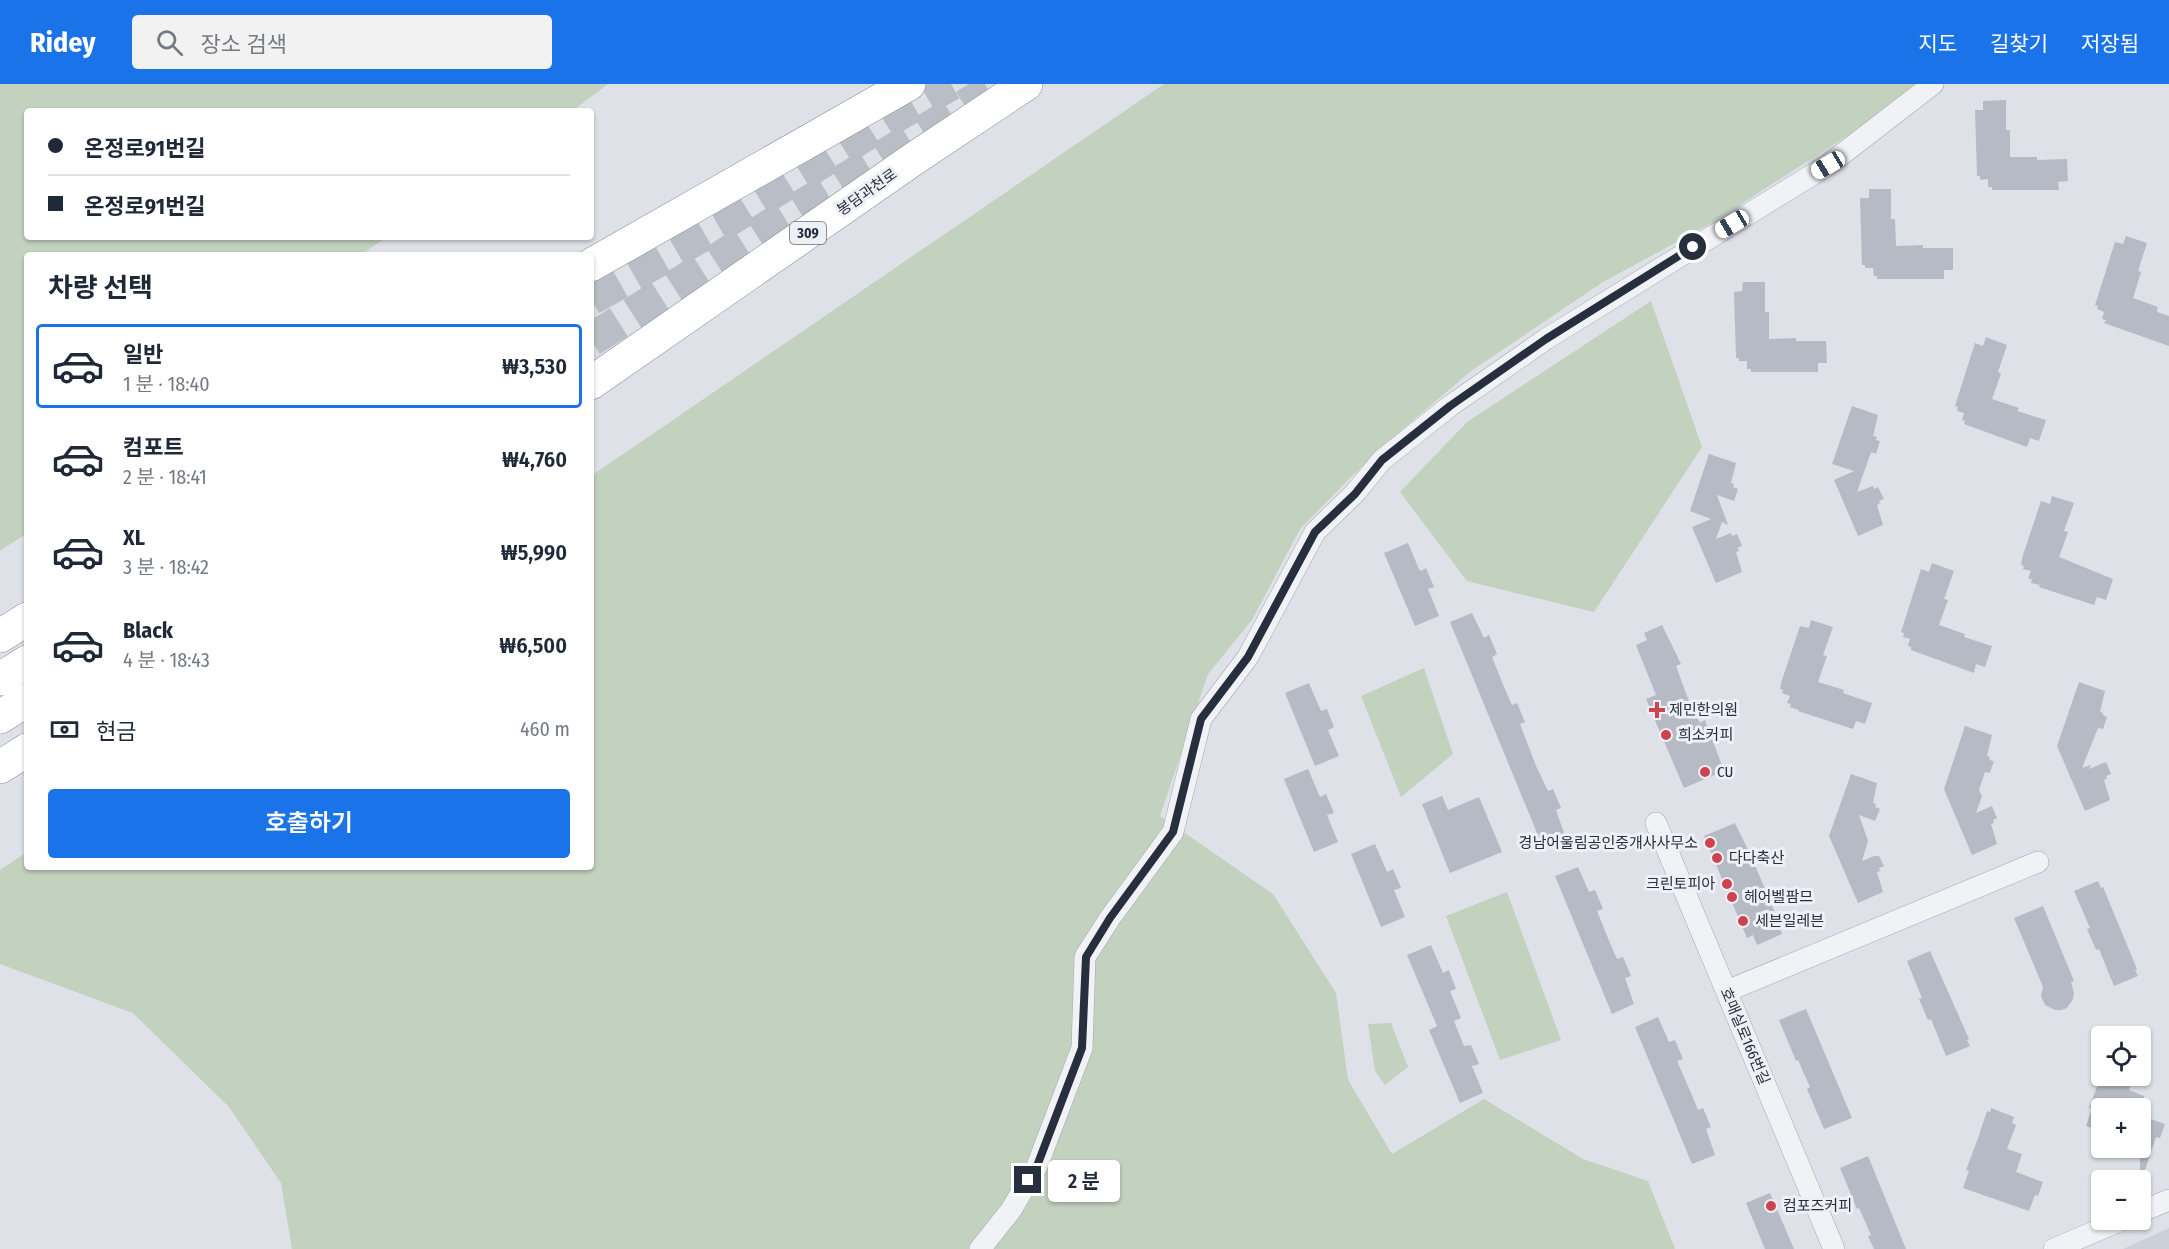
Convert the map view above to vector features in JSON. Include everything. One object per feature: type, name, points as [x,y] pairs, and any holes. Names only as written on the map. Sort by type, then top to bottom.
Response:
[{"type":"highway","points":[[594,263],[909,84]]},
{"type":"highway","name":"봉담과천로","points":[[594,381],[915,158],[1026,84]]},
{"type":"highway","points":[[0,636],[24,621]]},
{"type":"highway","points":[[0,680],[24,664]]},
{"type":"highway","points":[[0,717],[24,702]]},
{"type":"highway","points":[[0,767],[24,752]]},
{"type":"street","points":[[980,1249],[1011,1210],[1037,1166],[1082,1048],[1086,957],[1110,918],[1173,832],[1201,719],[1248,657],[1315,532],[1355,494],[1382,460],[1450,406],[1546,339],[1828,165],[1933,84]]},
{"type":"street","name":"호매실로166번길","points":[[1656,823],[1834,1249]]},
{"type":"street","points":[[1727,991],[2038,862]]},
{"type":"street","points":[[2151,1207],[2169,1200]]},
{"type":"street","points":[[2054,1249],[2099,1230]]},
{"type":"shaded area","points":[[2169,1228],[2169,1249],[2123,1249]]},
{"type":"green space","points":[[0,84],[608,84],[576,108],[24,108],[24,240],[382,240],[364,252],[24,252],[24,535],[0,551]]},
{"type":"green space","points":[[1164,84],[1928,84],[1710,224],[1603,282],[1471,371],[1352,476],[1300,529],[1252,620],[1208,674],[1160,816],[1273,894],[1336,993],[1348,1080],[1392,1154],[1484,1099],[1583,1159],[1648,1181],[1675,1249],[292,1249],[281,1183],[229,1107],[133,1013],[0,964],[0,870],[24,854],[24,870],[594,870],[594,474]]},
{"type":"green space","points":[[1651,301],[1702,447],[1594,612],[1467,581],[1400,492],[1467,422]]},
{"type":"green space","points":[[1424,668],[1453,754],[1401,797],[1361,696]]},
{"type":"green space","points":[[1507,892],[1561,1040],[1500,1060],[1446,916]]},
{"type":"green space","points":[[1391,1023],[1408,1067],[1385,1085],[1375,1071],[1368,1024]]},
{"type":"building","points":[[2006,100],[2006,130],[2010,130],[2010,157],[2037,157],[2037,160],[2067,159],[2068,181],[2058,182],[2059,190],[1992,190],[1992,187],[1988,187],[1988,179],[1980,180],[1980,176],[1977,176],[1975,110],[1983,110],[1983,101]]},
{"type":"building","points":[[1869,189],[1891,189],[1891,219],[1895,219],[1896,246],[1923,245],[1923,248],[1953,248],[1953,270],[1944,270],[1944,279],[1877,279],[1873,268],[1865,268],[1865,265],[1862,265],[1860,198],[1869,198]]},
{"type":"building","points":[[2126,236],[2147,243],[2138,271],[2141,272],[2133,298],[2158,307],[2157,312],[2169,316],[2169,346],[2104,323],[2106,320],[2102,319],[2104,312],[2097,309],[2098,306],[2095,305],[2115,242],[2123,244]]},
{"type":"building","points":[[1743,282],[1765,282],[1765,312],[1769,312],[1769,339],[1796,338],[1796,341],[1826,341],[1827,363],[1818,363],[1818,372],[1751,372],[1751,369],[1747,369],[1747,361],[1739,361],[1739,358],[1736,358],[1734,292],[1742,291]]},
{"type":"building","points":[[1986,337],[2007,345],[1998,372],[2001,374],[1992,399],[2019,408],[2017,411],[2046,420],[2039,441],[2030,438],[2027,447],[1964,424],[1965,421],[1962,420],[1964,413],[1957,411],[1958,407],[1955,406],[1975,343],[1983,346]]},
{"type":"building","points":[[1852,406],[1878,415],[1873,436],[1880,441],[1876,454],[1871,452],[1857,492],[1873,486],[1874,489],[1878,487],[1884,499],[1877,505],[1883,525],[1858,536],[1834,480],[1854,471],[1832,464]]},
{"type":"building","points":[[1709,454],[1736,463],[1731,483],[1738,489],[1734,501],[1717,495],[1728,525],[1722,522],[1716,539],[1731,533],[1732,536],[1737,534],[1742,546],[1737,548],[1739,551],[1736,552],[1742,572],[1716,583],[1692,527],[1711,519],[1690,511]]},
{"type":"building","points":[[2052,496],[2074,503],[2064,531],[2068,532],[2059,557],[2113,579],[2106,600],[2097,597],[2094,605],[2039,587],[2040,585],[2031,583],[2032,580],[2028,578],[2031,571],[2023,569],[2024,566],[2021,565],[2023,555],[2041,501],[2050,504]]},
{"type":"building","points":[[1408,543],[1419,569],[1421,571],[1426,568],[1434,587],[1428,589],[1439,616],[1415,626],[1384,553]]},
{"type":"building","points":[[1932,563],[1954,571],[1944,599],[1948,600],[1939,625],[1965,634],[1964,637],[1992,646],[1985,667],[1976,664],[1974,673],[1911,650],[1908,646],[1910,639],[1903,637],[1904,633],[1901,632],[1921,569],[1929,572]]},
{"type":"building","points":[[1472,613],[1484,638],[1489,635],[1497,654],[1492,657],[1512,705],[1517,703],[1525,722],[1520,724],[1536,766],[1548,791],[1553,789],[1561,808],[1556,810],[1565,836],[1542,845],[1450,622]]},
{"type":"building","points":[[1811,620],[1833,627],[1823,655],[1827,656],[1818,682],[1844,690],[1843,693],[1872,703],[1865,724],[1856,721],[1853,729],[1798,711],[1787,703],[1790,696],[1782,693],[1783,690],[1780,689],[1782,680],[1800,626],[1809,628]]},
{"type":"building","points":[[1662,625],[1681,664],[1676,666],[1690,704],[1700,723],[1705,720],[1724,771],[1684,788],[1646,699],[1656,695],[1636,645],[1647,640],[1644,633]]},
{"type":"building","points":[[2079,682],[2105,691],[2100,712],[2107,717],[2103,729],[2098,728],[2082,768],[2091,765],[2089,769],[2106,762],[2111,774],[2104,780],[2110,800],[2085,811],[2057,746]]},
{"type":"building","points":[[1309,683],[1321,711],[1327,709],[1334,727],[1328,730],[1339,756],[1315,766],[1285,693]]},
{"type":"building","points":[[1965,726],[1992,735],[1987,756],[1990,757],[1989,760],[1994,761],[1990,773],[1985,772],[1979,790],[1982,796],[1976,813],[1992,806],[1997,818],[1991,824],[1997,844],[1972,855],[1944,789]]},
{"type":"building","points":[[1308,769],[1320,797],[1326,794],[1334,813],[1327,815],[1338,842],[1314,852],[1284,779]]},
{"type":"building","points":[[1851,774],[1877,783],[1873,803],[1880,809],[1875,821],[1859,815],[1868,841],[1862,861],[1879,856],[1884,866],[1877,872],[1883,892],[1858,903],[1829,836]]},
{"type":"building","points":[[1442,796],[1448,810],[1479,797],[1502,852],[1450,873],[1422,804]]},
{"type":"building","points":[[1735,823],[1779,922],[1782,934],[1757,945],[1753,935],[1747,938],[1704,836]]},
{"type":"building","points":[[1375,844],[1387,872],[1393,869],[1401,888],[1394,890],[1405,917],[1381,927],[1351,854]]},
{"type":"building","points":[[1578,867],[1589,892],[1595,890],[1603,909],[1597,911],[1610,943],[1617,959],[1623,957],[1631,976],[1625,978],[1634,1004],[1612,1014],[1555,876]]},
{"type":"building","points":[[2098,881],[2101,888],[2103,887],[2137,969],[2135,970],[2138,976],[2114,986],[2099,949],[2096,950],[2087,929],[2090,928],[2074,891]]},
{"type":"building","points":[[2043,906],[2074,981],[2071,982],[2073,999],[2067,1008],[2061,1010],[2045,1005],[2041,996],[2043,987],[2014,918]]},
{"type":"building","points":[[1431,945],[1443,973],[1449,970],[1456,989],[1450,991],[1461,1018],[1454,1021],[1464,1046],[1471,1045],[1479,1064],[1472,1066],[1483,1093],[1460,1103],[1429,1030],[1437,1026],[1407,955]]},
{"type":"building","points":[[1930,951],[1969,1039],[1967,1040],[1970,1046],[1946,1056],[1931,1019],[1928,1020],[1919,999],[1922,998],[1907,961]]},
{"type":"building","points":[[1806,1009],[1852,1118],[1824,1129],[1807,1089],[1810,1087],[1779,1020]]},
{"type":"building","points":[[1658,1017],[1669,1042],[1675,1040],[1683,1059],[1677,1061],[1698,1110],[1703,1108],[1711,1127],[1706,1129],[1715,1155],[1692,1164],[1635,1027]]},
{"type":"building","points":[[2097,1086],[2130,1086],[2129,1090],[2144,1096],[2143,1098],[2093,1098]]},
{"type":"building","points":[[1991,1108],[2014,1117],[2012,1123],[2016,1125],[2007,1149],[2022,1154],[2016,1172],[2043,1182],[2029,1211],[1963,1188],[1969,1171],[1966,1170],[1987,1111],[1990,1112]]},
{"type":"building","points":[[2091,1111],[2091,1128],[2086,1126]]},
{"type":"building","points":[[2151,1119],[2165,1124],[2160,1138],[2156,1137],[2151,1152]]},
{"type":"building","points":[[1868,1156],[1906,1249],[1874,1249],[1868,1236],[1871,1235],[1840,1168]]},
{"type":"building","points":[[2140,1158],[2149,1158],[2145,1170],[2140,1170]]},
{"type":"building","points":[[1770,1193],[1794,1249],[1765,1249],[1746,1203]]},
{"type":"tunnel","points":[[594,297],[724,223],[951,84]]},
{"type":"tunnel","points":[[594,338],[771,225],[989,91]]},
{"type":"place","name":"제민한의원","points":[[1657,710]]},
{"type":"place","name":"희소커피","points":[[1666,735]]},
{"type":"place","name":"CU","points":[[1705,772]]},
{"type":"place","name":"경남어울림공인중개사사무소","points":[[1710,843]]},
{"type":"place","name":"다다축산","points":[[1717,858]]},
{"type":"place","name":"크린토피아","points":[[1727,884]]},
{"type":"place","name":"헤어벨팜므","points":[[1732,897]]},
{"type":"place","name":"세븐일레븐","points":[[1743,921]]},
{"type":"place","name":"컴포즈커피","points":[[1771,1206]]},
{"type":"route","points":[[1028,1180],[1037,1166],[1082,1048],[1086,957],[1110,918],[1173,832],[1201,719],[1248,657],[1315,532],[1355,494],[1382,460],[1450,406],[1546,339],[1693,247]]}]
